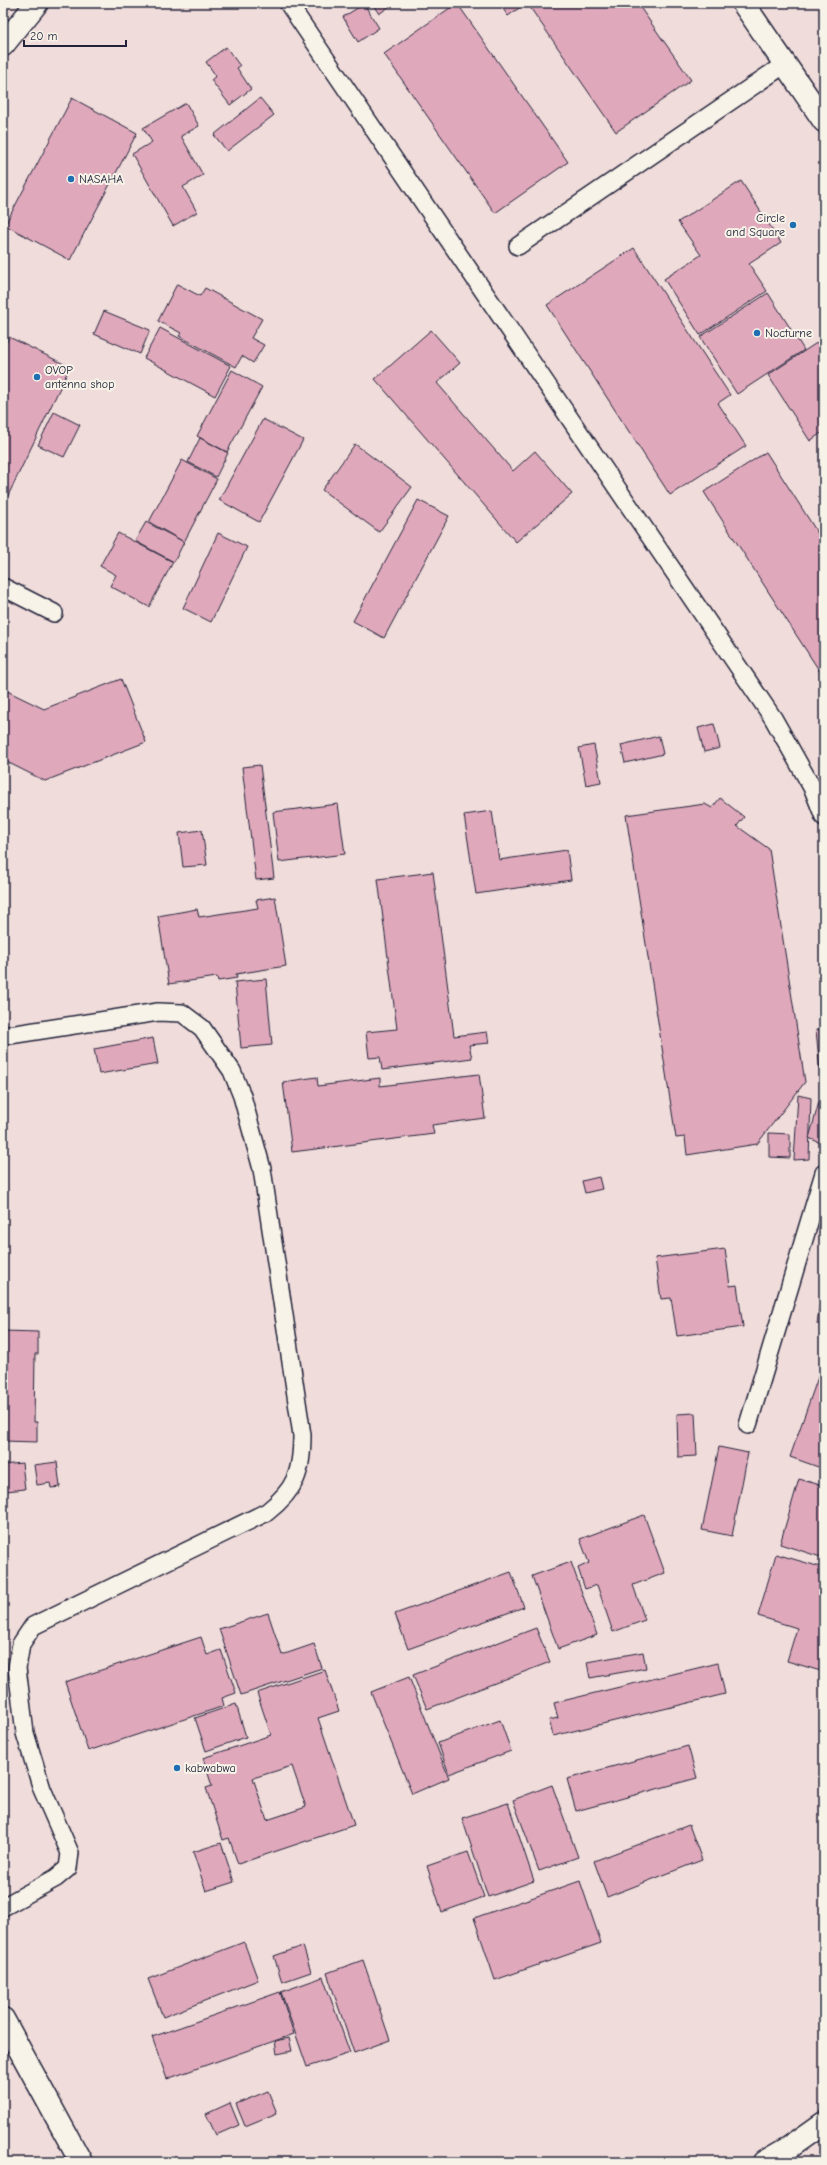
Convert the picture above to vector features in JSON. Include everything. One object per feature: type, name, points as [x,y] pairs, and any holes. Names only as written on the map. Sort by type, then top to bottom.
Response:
[{"type":"main road","points":[[3,45],[37,3]]},
{"type":"main road","points":[[743,3],[824,121]]},
{"type":"main road","points":[[3,2019],[81,2162]]},
{"type":"main road","points":[[764,2162],[790,2147],[824,2123]]},
{"type":"lane","points":[[288,3],[773,718],[813,789],[824,817]]},
{"type":"lane","points":[[518,246],[785,64]]},
{"type":"lane","points":[[3,587],[54,613]]},
{"type":"lane","points":[[3,1036],[158,1012],[182,1013],[202,1028],[232,1071],[242,1096],[262,1169],[302,1435],[302,1460],[295,1482],[283,1500],[267,1512],[33,1626],[21,1644],[17,1668],[25,1733],[42,1788],[70,1853],[68,1868],[56,1878],[3,1907]]},
{"type":"lane","points":[[748,1425],[824,1173]]},
{"type":"building","points":[[372,3],[394,3],[379,14]]},
{"type":"building","points":[[457,3],[568,162],[495,213],[384,54]]},
{"type":"building","points":[[499,3],[526,3],[508,16]]},
{"type":"building","points":[[527,3],[637,3],[691,80],[616,132]]},
{"type":"building","points":[[364,4],[379,28],[358,42],[343,17]]},
{"type":"building","points":[[226,47],[240,66],[237,68],[251,89],[230,105],[211,80],[216,76],[206,62]]},
{"type":"building","name":"NASAHA","points":[[72,98],[137,133],[70,260],[5,225]]},
{"type":"building","points":[[260,98],[274,115],[227,151],[214,135]]},
{"type":"building","points":[[186,103],[199,126],[181,136],[203,175],[183,187],[197,212],[173,226],[132,154],[152,142],[143,128]]},
{"type":"building","points":[[741,181],[781,243],[749,264],[767,291],[700,335],[664,279],[701,255],[678,222]]},
{"type":"building","points":[[634,248],[730,395],[718,403],[746,446],[670,495],[547,305]]},
{"type":"building","points":[[177,284],[200,296],[205,288],[262,319],[251,338],[264,345],[253,363],[242,356],[236,367],[179,336],[181,333],[158,321]]},
{"type":"building","points":[[768,293],[804,350],[737,394],[700,337]]},
{"type":"building","points":[[104,311],[150,330],[140,354],[94,334]]},
{"type":"building","points":[[160,328],[231,366],[215,396],[144,358]]},
{"type":"building","points":[[431,330],[460,363],[437,383],[513,471],[535,451],[572,494],[516,542],[375,379]]},
{"type":"building","points":[[9,337],[70,367],[3,506],[3,349]]},
{"type":"building","points":[[824,338],[824,431],[810,441],[768,375]]},
{"type":"building","points":[[232,370],[262,387],[227,452],[197,436]]},
{"type":"building","points":[[54,412],[80,425],[64,457],[38,445]]},
{"type":"building","points":[[263,419],[303,440],[259,522],[219,500]]},
{"type":"building","points":[[200,438],[228,453],[216,477],[188,462]]},
{"type":"building","points":[[355,444],[412,487],[379,532],[322,490]]},
{"type":"building","points":[[766,452],[824,543],[824,678],[704,492]]},
{"type":"building","points":[[182,460],[217,479],[184,542],[149,522]]},
{"type":"building","points":[[418,500],[449,516],[384,638],[353,621]]},
{"type":"building","points":[[146,522],[184,542],[174,562],[135,541]]},
{"type":"building","points":[[118,533],[173,562],[149,607],[110,586],[116,575],[100,566]]},
{"type":"building","points":[[218,533],[247,547],[211,622],[183,608]]},
{"type":"building","points":[[121,679],[146,742],[45,781],[3,760],[3,689],[44,709]]},
{"type":"building","points":[[714,724],[720,748],[704,752],[698,728]]},
{"type":"building","points":[[659,736],[663,754],[625,763],[621,745]]},
{"type":"building","points":[[594,745],[601,782],[586,785],[579,748]]},
{"type":"building","points":[[260,765],[274,878],[256,880],[242,767]]},
{"type":"building","points":[[720,798],[744,817],[737,826],[769,849],[805,1082],[757,1144],[687,1155],[685,1137],[676,1138],[626,815],[705,804],[712,808]]},
{"type":"building","points":[[338,804],[345,854],[279,862],[273,812]]},
{"type":"building","points":[[492,811],[499,860],[567,850],[571,880],[476,894],[464,815]]},
{"type":"building","points":[[202,830],[207,865],[183,867],[179,833]]},
{"type":"building","points":[[433,872],[454,1036],[487,1032],[489,1043],[469,1045],[472,1058],[382,1070],[380,1057],[369,1058],[366,1032],[397,1029],[378,879]]},
{"type":"building","points":[[275,897],[286,966],[236,974],[237,978],[218,981],[217,977],[169,984],[158,916],[197,909],[199,917],[258,908],[256,900]]},
{"type":"building","points":[[266,979],[272,1045],[241,1048],[235,982]]},
{"type":"building","points":[[824,1029],[824,1071],[820,1071],[816,1030]]},
{"type":"building","points":[[153,1038],[158,1064],[99,1074],[94,1049]]},
{"type":"building","points":[[479,1074],[485,1118],[432,1125],[434,1134],[292,1152],[283,1082],[317,1077],[318,1086],[380,1078],[380,1086]]},
{"type":"building","points":[[798,1095],[811,1098],[809,1159],[794,1160]]},
{"type":"building","points":[[819,1102],[824,1103],[823,1144],[809,1138]]},
{"type":"building","points":[[769,1133],[790,1134],[790,1158],[769,1157]]},
{"type":"building","points":[[599,1177],[602,1189],[585,1193],[582,1181]]},
{"type":"building","points":[[725,1249],[730,1286],[737,1285],[743,1327],[677,1336],[671,1298],[661,1299],[655,1258]]},
{"type":"building","points":[[821,1293],[824,1293],[824,1325],[817,1324]]},
{"type":"building","points":[[3,1331],[38,1332],[38,1354],[35,1354],[34,1422],[37,1422],[37,1442],[3,1441]]},
{"type":"building","points":[[824,1360],[824,1469],[790,1457]]},
{"type":"building","points":[[695,1413],[697,1456],[678,1457],[677,1414]]},
{"type":"building","points":[[719,1447],[748,1453],[732,1536],[702,1530]]},
{"type":"building","points":[[57,1462],[60,1487],[51,1488],[50,1483],[37,1485],[34,1465]]},
{"type":"building","points":[[22,1463],[25,1489],[6,1491],[5,1488],[3,1488],[3,1465]]},
{"type":"building","points":[[799,1479],[824,1486],[824,1558],[780,1544]]},
{"type":"building","points":[[644,1515],[665,1573],[633,1585],[645,1620],[613,1632],[597,1585],[585,1589],[578,1568],[589,1563],[580,1539]]},
{"type":"building","points":[[776,1554],[824,1568],[824,1672],[787,1661],[797,1628],[758,1616]]},
{"type":"building","points":[[571,1562],[597,1635],[558,1649],[532,1576]]},
{"type":"building","points":[[511,1572],[524,1607],[408,1649],[395,1614]]},
{"type":"building","points":[[268,1613],[282,1655],[314,1644],[322,1668],[241,1695],[219,1629]]},
{"type":"building","points":[[536,1628],[550,1662],[427,1709],[413,1675]]},
{"type":"building","points":[[201,1637],[207,1655],[221,1650],[236,1693],[222,1698],[224,1706],[88,1751],[65,1682]]},
{"type":"building","points":[[643,1652],[646,1668],[590,1678],[587,1662]]},
{"type":"building","points":[[718,1663],[725,1694],[553,1736],[549,1720],[558,1718],[554,1703]]},
{"type":"building","points":[[325,1670],[339,1711],[318,1718],[354,1825],[238,1864],[229,1838],[223,1840],[206,1788],[212,1786],[203,1758],[271,1735],[257,1693]],"holes":[[[292,1766],[306,1807],[267,1820],[253,1778]]]},
{"type":"building","points":[[409,1677],[449,1778],[412,1794],[371,1692]]},
{"type":"building","points":[[236,1704],[246,1737],[206,1751],[195,1718]]},
{"type":"building","points":[[500,1720],[511,1751],[449,1774],[438,1743]]},
{"type":"building","points":[[688,1746],[697,1778],[576,1811],[567,1779]]},
{"type":"building","points":[[552,1785],[578,1857],[539,1871],[513,1800]]},
{"type":"building","points":[[508,1803],[534,1881],[488,1897],[462,1818]]},
{"type":"building","points":[[689,1825],[702,1860],[607,1897],[594,1861]]},
{"type":"building","points":[[221,1843],[234,1882],[206,1891],[193,1852]]},
{"type":"building","points":[[468,1852],[484,1897],[442,1912],[427,1866]]},
{"type":"building","points":[[580,1881],[601,1943],[495,1980],[474,1918]]},
{"type":"building","points":[[244,1942],[258,1980],[163,2017],[148,1979]]},
{"type":"building","points":[[303,1946],[311,1972],[282,1982],[274,1956]]},
{"type":"building","points":[[363,1960],[390,2040],[354,2053],[327,1973]]},
{"type":"building","points":[[323,1977],[350,2053],[307,2067],[281,1992]]},
{"type":"building","points":[[280,1992],[294,2034],[167,2079],[152,2037]]},
{"type":"building","points":[[289,2038],[292,2051],[277,2054],[275,2041]]},
{"type":"building","points":[[268,2091],[277,2113],[245,2126],[236,2104]]},
{"type":"building","points":[[230,2103],[239,2125],[216,2135],[206,2114]]},
{"type":"place","name":"NASAHA","points":[[71,179]]},
{"type":"place","name":"Circle and Square","points":[[793,225]]},
{"type":"place","name":"Nocturne","points":[[757,333]]},
{"type":"place","name":"OVOP antenna shop","points":[[37,377]]},
{"type":"place","name":"kabwabwa","points":[[177,1768]]}]
